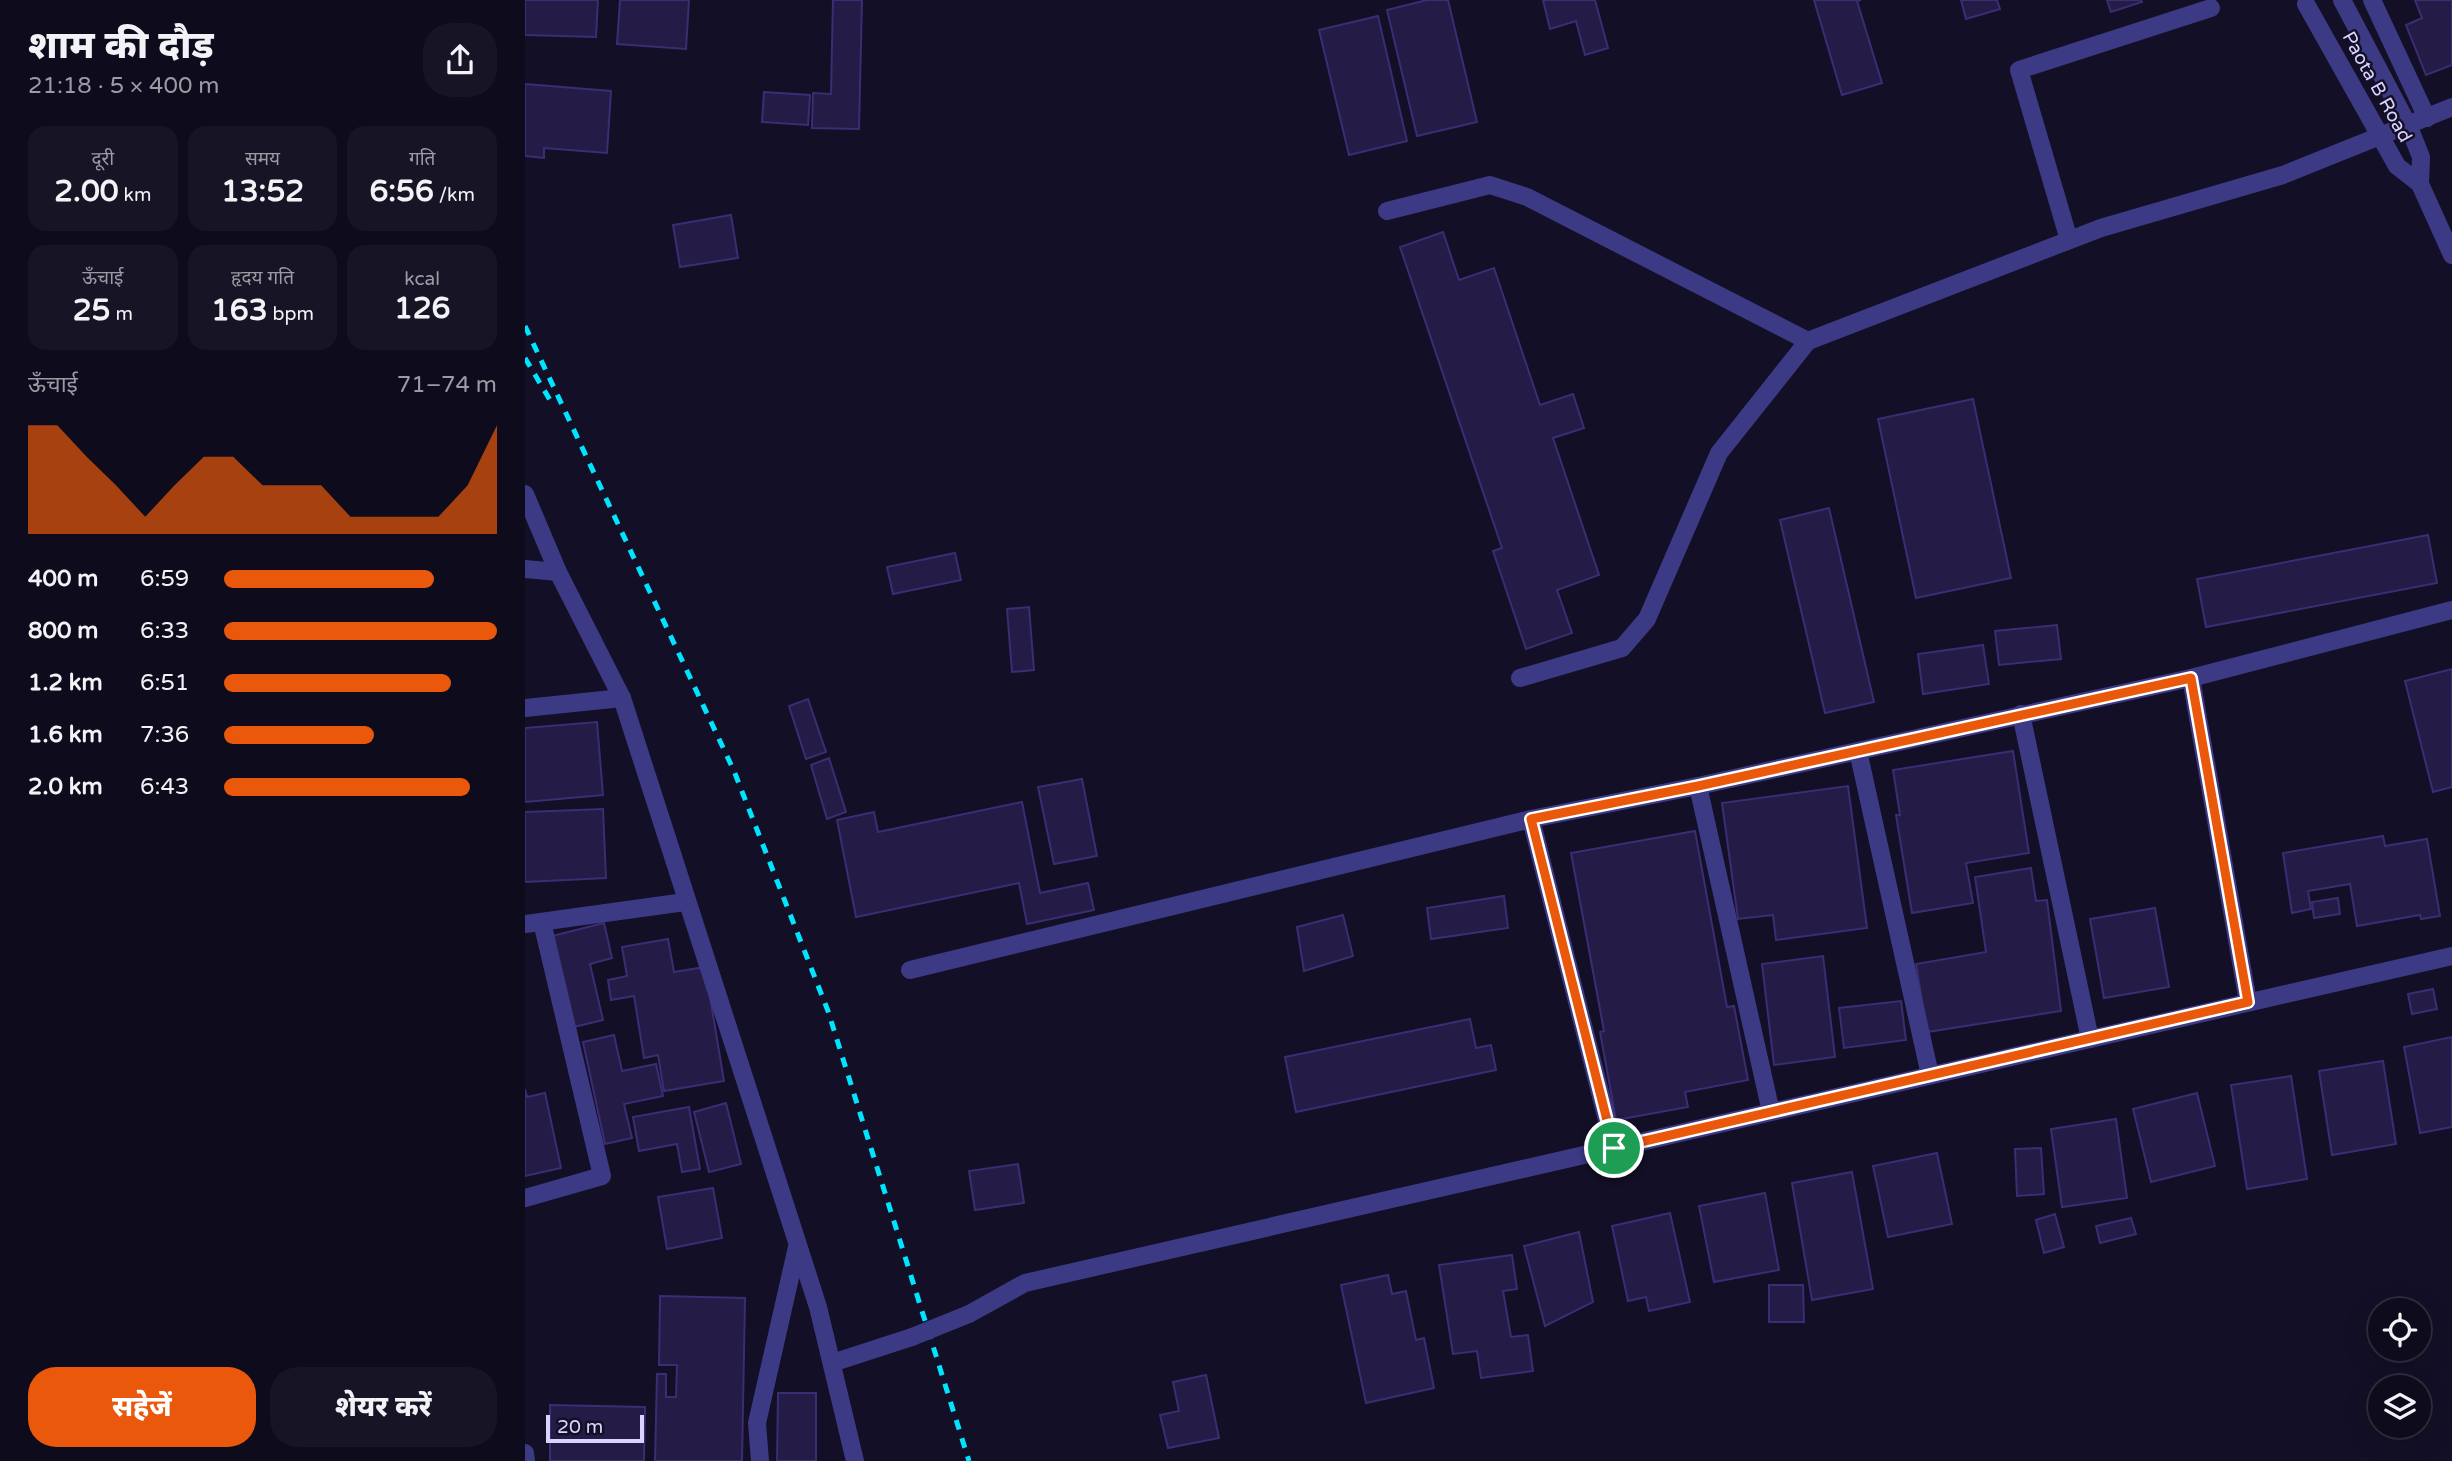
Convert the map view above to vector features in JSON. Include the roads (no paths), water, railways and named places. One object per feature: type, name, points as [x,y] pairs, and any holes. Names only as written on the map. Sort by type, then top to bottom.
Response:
[{"type":"street","name":"Paota B Road","points":[[2342,0],[2409,127],[2421,157],[2420,184],[2452,255]]},
{"type":"street","points":[[2372,0],[2427,118]]},
{"type":"street","name":"Paota B Road","points":[[2306,4],[2397,166],[2420,184]]},
{"type":"street","points":[[2069,240],[2019,70],[2211,8]]},
{"type":"street","points":[[1520,678],[1622,648],[1647,619],[1719,453],[1808,341],[2101,228],[2283,175],[2409,127],[2452,107]]},
{"type":"street","points":[[1387,211],[1490,185],[1527,197],[1808,341]]},
{"type":"street","points":[[525,494],[558,572],[622,698],[685,902],[818,1307],[855,1461]]},
{"type":"street","points":[[525,569],[558,572]]},
{"type":"street","points":[[910,970],[1531,819],[1698,786],[2191,678],[2452,610]]},
{"type":"street","points":[[2191,678],[2248,1002]]},
{"type":"street","points":[[525,708],[622,698]]},
{"type":"street","points":[[2021,714],[2090,1039]]},
{"type":"street","points":[[1858,751],[1930,1076]]},
{"type":"street","points":[[1698,786],[1771,1112]]},
{"type":"street","points":[[1531,819],[1614,1148]]},
{"type":"street","points":[[525,1198],[602,1176],[533,923],[685,902]]},
{"type":"street","points":[[832,1363],[912,1337],[969,1314],[1025,1283],[2452,956]]},
{"type":"street","points":[[759,1461],[757,1423],[797,1247]]},
{"type":"street","points":[[525,1453],[526,1461]]},
{"type":"railway","points":[[525,326],[734,771],[828,1011],[969,1461]]},
{"type":"railway","points":[[525,358],[550,400]]}]
